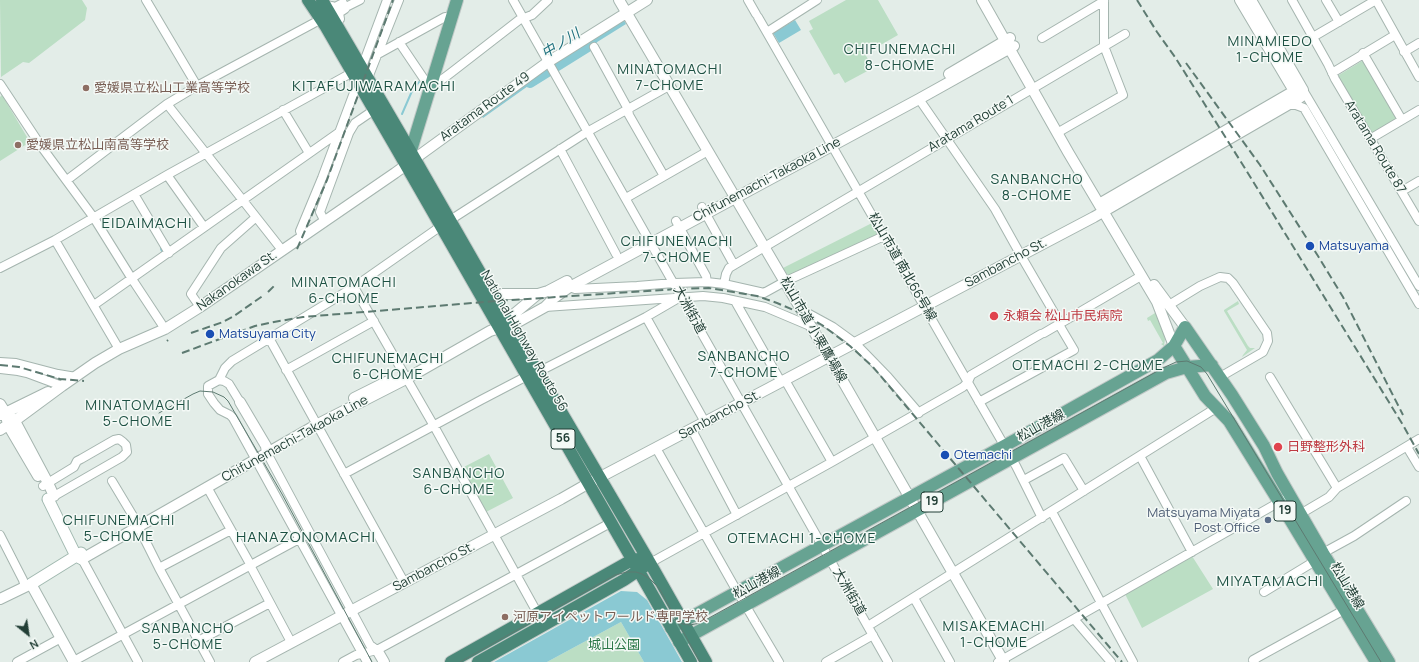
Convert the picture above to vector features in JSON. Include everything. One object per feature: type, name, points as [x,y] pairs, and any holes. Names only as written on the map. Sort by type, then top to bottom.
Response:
[{"type":"highway","name":"National Highway Route 56","points":[[308,0],[329,15]]},
{"type":"highway","name":"National Highway Route 56","points":[[322,0],[360,75],[411,158],[446,223],[594,480],[650,563],[706,662]]},
{"type":"highway","name":"National Highway Route 56","points":[[360,75],[374,110],[411,158]]},
{"type":"highway","name":"National Highway Route 56","points":[[446,223],[493,294],[503,323]]},
{"type":"highway","name":"National Highway Route 56","points":[[594,480],[612,522],[632,560]]},
{"type":"highway","points":[[451,662],[632,560],[642,559],[650,563],[624,580],[478,662]]},
{"type":"highway","name":"56","points":[[632,560],[639,571]]},
{"type":"highway","points":[[639,571],[691,662]]},
{"type":"highway","points":[[624,580],[638,582],[649,588]]},
{"type":"main road","points":[[411,158],[431,85],[457,0]]},
{"type":"main road","name":"松山港線","points":[[671,628],[1158,360],[1174,346],[1185,327],[1232,395],[1264,446],[1290,496],[1296,517],[1319,557],[1389,662]]},
{"type":"main road","name":"松山港線","points":[[1174,346],[1204,396],[1225,415],[1280,503],[1296,517]]},
{"type":"main road","name":"松山港線","points":[[679,642],[1166,373],[1187,367],[1212,365]]},
{"type":"main road","points":[[1187,367],[1220,377]]},
{"type":"main road","points":[[1216,408],[1232,395]]},
{"type":"main road","points":[[29,588],[80,556],[51,498]]},
{"type":"main road","name":"松山港線","points":[[1319,557],[1344,610],[1376,662]]},
{"type":"street","points":[[146,0],[198,86]]},
{"type":"street","points":[[329,15],[332,6],[335,7],[350,0]]},
{"type":"street","points":[[67,180],[167,104],[329,15],[360,0]]},
{"type":"street","points":[[329,15],[340,19],[340,12],[363,0]]},
{"type":"street","points":[[302,236],[300,231],[322,178],[388,0]]},
{"type":"street","points":[[0,268],[55,240],[283,110],[360,75],[378,54],[399,0]]},
{"type":"street","name":"大洲街道","points":[[513,0],[888,662]]},
{"type":"street","points":[[399,42],[426,82],[431,85],[436,84],[519,20],[532,15],[548,0]]},
{"type":"street","name":"松山市道 小栗鷹場線","points":[[619,0],[910,497],[1001,661]]},
{"type":"street","name":"Aratama Route 49","points":[[411,158],[550,66],[629,17],[647,0]]},
{"type":"street","name":"松山市道 南北66号線","points":[[748,0],[980,402],[1024,480],[1042,518]]},
{"type":"street","points":[[767,32],[817,0]]},
{"type":"street","points":[[982,0],[1010,43]]},
{"type":"street","points":[[988,0],[1059,132],[1143,274],[1157,302],[1174,346]]},
{"type":"street","points":[[1240,0],[1419,286]]},
{"type":"street","points":[[1251,0],[1299,93]]},
{"type":"street","name":"Aratama Route 87","points":[[1292,0],[1332,73],[1419,221]]},
{"type":"street","points":[[1326,0],[1338,22]]},
{"type":"street","points":[[1313,38],[1376,0],[1419,77]]},
{"type":"street","points":[[1042,38],[1104,1]]},
{"type":"street","points":[[1059,132],[1122,95],[1104,46],[1104,1]]},
{"type":"street","points":[[378,54],[445,17],[451,17]]},
{"type":"street","name":"Aratama Route 1","points":[[734,265],[1125,34]]},
{"type":"street","points":[[1332,73],[1395,35]]},
{"type":"street","name":"Chifunemachi-Takaoka Line","points":[[80,556],[315,422],[405,376],[503,323],[538,294],[562,286],[650,240],[829,142],[917,96],[1010,43]]},
{"type":"street","points":[[1404,52],[1419,43]]},
{"type":"street","points":[[594,47],[628,109],[629,115],[664,176]]},
{"type":"street","points":[[1363,53],[1402,120]]},
{"type":"street","points":[[0,84],[41,146],[94,218],[165,329]]},
{"type":"street","points":[[219,380],[225,368],[232,361],[354,287],[446,223],[587,132],[669,86]]},
{"type":"street","name":"Sambancho St.","points":[[1103,207],[1288,105],[1299,93]]},
{"type":"street","name":"Sambancho St.","points":[[255,662],[594,480],[692,430],[1020,255],[1299,93]]},
{"type":"street","points":[[917,96],[995,209],[1074,350],[980,402]]},
{"type":"street","points":[[167,104],[255,218],[282,250]]},
{"type":"street","points":[[1288,105],[1296,105],[1304,108],[1419,304]]},
{"type":"street","points":[[283,110],[309,153]]},
{"type":"street","points":[[324,220],[320,212],[349,133],[355,123],[374,110]]},
{"type":"street","points":[[1370,139],[1419,110]]},
{"type":"street","points":[[94,305],[338,133]]},
{"type":"street","points":[[560,149],[616,254]]},
{"type":"street","points":[[626,198],[708,151]]},
{"type":"street","name":"Nakanokawa St.","points":[[7,426],[76,376],[120,349],[165,329],[200,307],[411,158]]},
{"type":"street","points":[[167,175],[204,227]]},
{"type":"street","points":[[1402,191],[1419,181]]},
{"type":"street","points":[[134,194],[168,253]]},
{"type":"street","points":[[703,210],[734,265],[729,268],[724,284]]},
{"type":"street","points":[[200,307],[191,294],[221,248],[255,218]]},
{"type":"street","points":[[678,224],[706,276],[707,282]]},
{"type":"street","points":[[562,286],[575,289],[707,282],[724,284],[764,293],[784,282],[884,236]]},
{"type":"street","points":[[55,240],[120,349]]},
{"type":"street","name":"Chifunemachi-Takaoka Line","points":[[503,323],[518,322],[545,307],[562,286],[616,254],[650,240]]},
{"type":"street","points":[[1143,274],[1185,327]]},
{"type":"street","points":[[650,563],[875,438],[963,387],[968,382],[971,375],[1143,274]]},
{"type":"street","points":[[1168,305],[1220,277],[1228,278],[1233,283],[1267,333],[1268,341],[1263,352],[1220,377]]},
{"type":"street","points":[[354,287],[434,426],[544,625]]},
{"type":"street","points":[[493,294],[538,294]]},
{"type":"street","points":[[344,474],[533,374],[646,317],[682,296]]},
{"type":"street","points":[[545,307],[682,296],[703,296],[723,298],[765,307],[810,326]]},
{"type":"street","points":[[736,301],[832,462]]},
{"type":"street","points":[[1168,305],[1174,346]]},
{"type":"street","points":[[800,309],[833,327],[855,343],[888,377],[918,413]]},
{"type":"street","points":[[646,317],[705,422]]},
{"type":"street","points":[[286,370],[374,322]]},
{"type":"street","points":[[269,338],[404,582]]},
{"type":"street","points":[[0,362],[16,363],[58,374],[76,376]]},
{"type":"street","points":[[0,369],[27,373],[62,386]]},
{"type":"street","points":[[1270,377],[1337,488]]},
{"type":"street","points":[[367,662],[339,617],[297,541],[255,456],[233,418],[220,410],[214,403],[208,394],[208,386],[219,380],[224,380],[229,384],[310,533],[355,609],[370,645],[378,650],[384,662]]},
{"type":"street","name":"Nakanokawa St.","points":[[2,410],[62,386]]},
{"type":"street","points":[[868,626],[1216,408]]},
{"type":"street","points":[[2,410],[7,426],[46,484],[51,498],[122,457],[127,452],[126,445],[124,442],[114,440],[77,461],[74,467],[46,484]]},
{"type":"street","points":[[692,430],[738,515]]},
{"type":"street","points":[[1296,517],[1329,497],[1337,488],[1419,439]]},
{"type":"street","points":[[1407,447],[1419,467]]},
{"type":"street","points":[[656,448],[737,592],[779,662]]},
{"type":"street","points":[[1140,456],[1192,552]]},
{"type":"street","points":[[1024,480],[1064,458],[1084,491]]},
{"type":"street","points":[[74,467],[80,478],[88,477]]},
{"type":"street","points":[[112,482],[137,524],[210,662]]},
{"type":"street","points":[[205,484],[251,566],[291,642]]},
{"type":"street","points":[[1001,661],[1290,496]]},
{"type":"street","points":[[1264,592],[1354,536],[1406,501]]},
{"type":"street","points":[[1052,512],[1133,662]]},
{"type":"street","points":[[343,662],[356,655],[378,650],[612,522]]},
{"type":"street","points":[[159,568],[231,530]]},
{"type":"street","points":[[0,535],[3,547],[29,588],[72,662],[310,533]]},
{"type":"street","points":[[80,556],[138,662]]},
{"type":"street","points":[[0,599],[29,588]]},
{"type":"street","points":[[0,606],[29,588]]},
{"type":"street","points":[[914,598],[950,662]]},
{"type":"street","points":[[198,641],[270,603]]},
{"type":"street","points":[[1255,662],[1253,660],[1344,610]]},
{"type":"street","points":[[1074,619],[1111,662]]},
{"type":"street","points":[[826,662],[873,635]]},
{"type":"street","points":[[17,662],[58,640]]},
{"type":"green space","points":[[0,0],[82,0],[87,8],[85,20],[29,63],[23,62],[1,77]]},
{"type":"green space","points":[[846,0],[878,0],[898,35],[865,54],[873,68],[845,83],[839,73],[834,75],[809,31],[813,29],[809,21]]},
{"type":"green space","points":[[1362,61],[1365,62],[1397,117],[1396,120],[1373,134],[1370,132],[1338,78],[1339,75]]},
{"type":"green space","points":[[2,95],[30,142],[0,161],[0,97]]},
{"type":"green space","points":[[872,223],[878,232],[876,235],[836,257],[789,275],[783,268]]},
{"type":"green space","points":[[1238,301],[1239,304],[1227,311],[1248,346],[1250,348],[1255,348],[1242,357],[1247,350],[1224,311]]},
{"type":"green space","points":[[1155,313],[1159,317],[1165,339],[1164,346],[1161,344],[1163,343],[1150,320],[1148,321],[1147,318]]},
{"type":"green space","points":[[489,454],[513,498],[486,512],[483,511],[460,469]]},
{"type":"green space","points":[[1192,556],[1213,589],[1142,628],[1125,594]]},
{"type":"green space","name":"城山公園","points":[[621,622],[644,662],[547,662]]},
{"type":"water","points":[[624,20],[626,24],[578,54],[576,50]]},
{"type":"water","points":[[795,20],[801,30],[779,43],[773,33]]},
{"type":"water","points":[[543,71],[545,74],[483,118],[481,115]]},
{"type":"water","points":[[621,591],[637,592],[647,600],[682,662],[644,662],[621,622],[547,662],[494,662]]},
{"type":"waterway","name":"中ノ川","points":[[530,82],[591,44]]},
{"type":"waterway","points":[[402,114],[412,91],[419,82]]},
{"type":"waterway","points":[[161,249],[163,253]]},
{"type":"tram line","points":[[670,616],[683,624],[690,625],[700,623],[1163,368],[1176,362],[1187,361],[1201,367],[1207,374],[1381,662]]},
{"type":"tram line","points":[[159,413],[200,391],[213,392],[224,397],[228,401],[282,494],[372,662]]},
{"type":"tram line","points":[[460,662],[615,575],[627,572],[642,574],[650,579],[659,588],[700,662]]},
{"type":"railway","points":[[297,249],[327,180],[393,0]]},
{"type":"railway","points":[[1137,0],[1175,57],[1246,170],[1403,425],[1419,454]]},
{"type":"railway","points":[[1186,63],[1260,165],[1318,256],[1343,297],[1403,415]]},
{"type":"railway","points":[[268,292],[275,285]]},
{"type":"railway","points":[[182,353],[255,326],[303,317],[497,301],[677,289],[709,288],[757,296],[803,314],[822,325],[850,346],[873,367],[1122,662]]},
{"type":"railway","points":[[191,333],[223,322],[264,295]]},
{"type":"railway","points":[[0,365],[19,367],[60,379],[84,381]]},
{"type":"place","name":"愛媛県立松山工業高等学校","points":[[86,88]]},
{"type":"place","name":"愛媛県立松山南高等学校","points":[[18,145]]},
{"type":"place","name":"Matsuyama","points":[[1310,246]]},
{"type":"place","name":"永頼会 松山市民病院","points":[[994,316]]},
{"type":"place","name":"Matsuyama City","points":[[210,334]]},
{"type":"place","name":"日野整形外科","points":[[1278,447]]},
{"type":"place","name":"Otemachi","points":[[945,455]]},
{"type":"place","name":"Matsuyama Miyata Post Office","points":[[1268,520]]},
{"type":"place","name":"河原アイペットワールド専門学校","points":[[505,617]]},
{"type":"district","name":"MINAMIEDO 1-CHOME","points":[[1270,50]]},
{"type":"district","name":"CHIFUNEMACHI 8-CHOME","points":[[900,58]]},
{"type":"district","name":"MINATOMACHI 7-CHOME","points":[[670,78]]},
{"type":"district","name":"KITAFUJIWARAMACHI","points":[[374,87]]},
{"type":"district","name":"SANBANCHO 8-CHOME","points":[[1037,188]]},
{"type":"district","name":"EIDAIMACHI","points":[[147,224]]},
{"type":"district","name":"CHIFUNEMACHI 7-CHOME","points":[[677,250]]},
{"type":"district","name":"MINATOMACHI 6-CHOME","points":[[344,292]]},
{"type":"district","name":"SANBANCHO 7-CHOME","points":[[744,366]]},
{"type":"district","name":"OTEMACHI 2-CHOME","points":[[1088,366]]},
{"type":"district","name":"CHIFUNEMACHI 6-CHOME","points":[[388,368]]},
{"type":"district","name":"MINATOMACHI 5-CHOME","points":[[138,414]]},
{"type":"district","name":"SANBANCHO 6-CHOME","points":[[459,482]]},
{"type":"district","name":"CHIFUNEMACHI 5-CHOME","points":[[119,530]]},
{"type":"district","name":"HANAZONOMACHI","points":[[306,538]]},
{"type":"district","name":"OTEMACHI 1-CHOME","points":[[802,539]]},
{"type":"district","name":"MIYATAMACHI","points":[[1270,582]]},
{"type":"district","name":"MISAKEMACHI 1-CHOME","points":[[994,636]]},
{"type":"district","name":"SANBANCHO 5-CHOME","points":[[188,638]]}]
